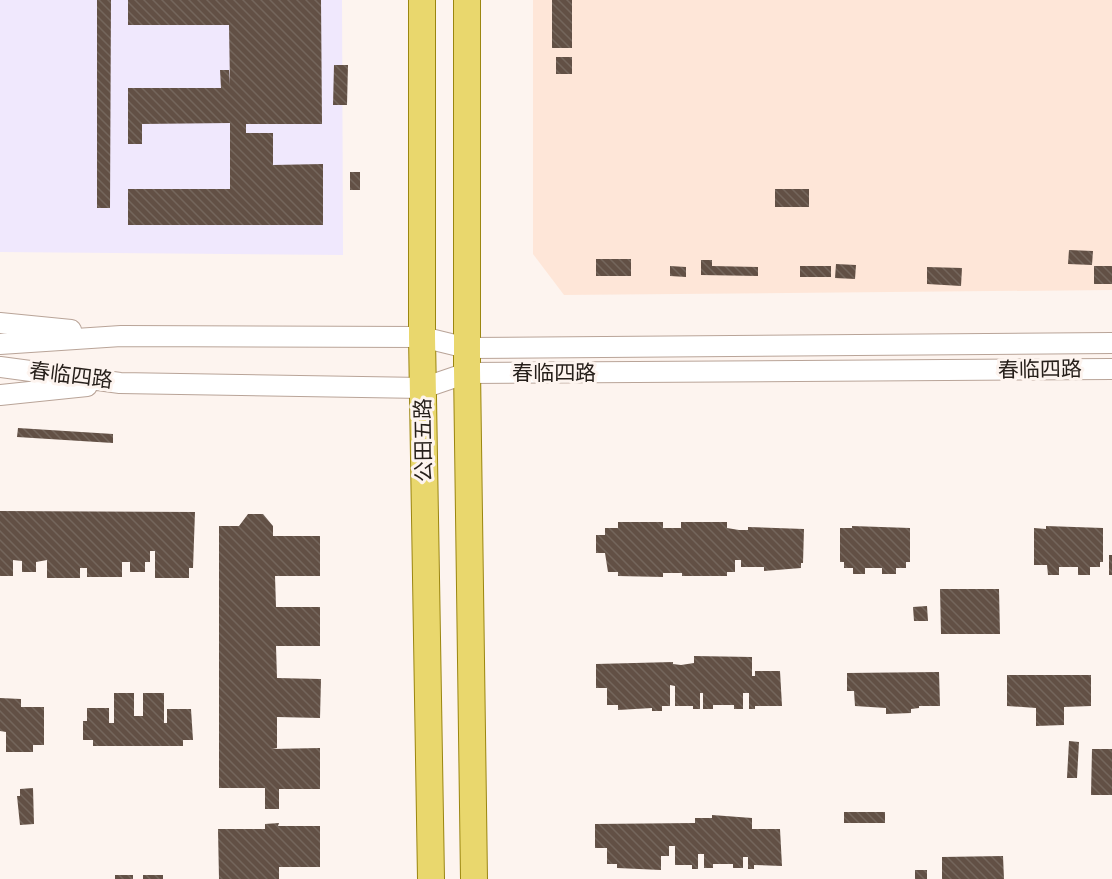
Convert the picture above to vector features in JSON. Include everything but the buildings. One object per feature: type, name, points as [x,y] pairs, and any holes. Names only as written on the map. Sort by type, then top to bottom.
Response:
[{"type":"main road","name":"公田五路","points":[[422,0],[422,338],[431,879]]},
{"type":"main road","points":[[467,0],[467,373],[474,879]]},
{"type":"street","points":[[0,323],[121,336]]},
{"type":"street","name":"春临四路","points":[[0,344],[121,336],[422,338],[467,348],[1112,343]]},
{"type":"street","name":"春临四路","points":[[0,367],[120,383],[423,387],[467,373],[1112,369]]},
{"type":"street","points":[[0,395],[120,383]]},
{"type":"shaded area","points":[[0,0],[342,0],[343,255],[0,252]]},
{"type":"shaded area","points":[[533,0],[1112,0],[1112,290],[564,295],[533,254]]}]
